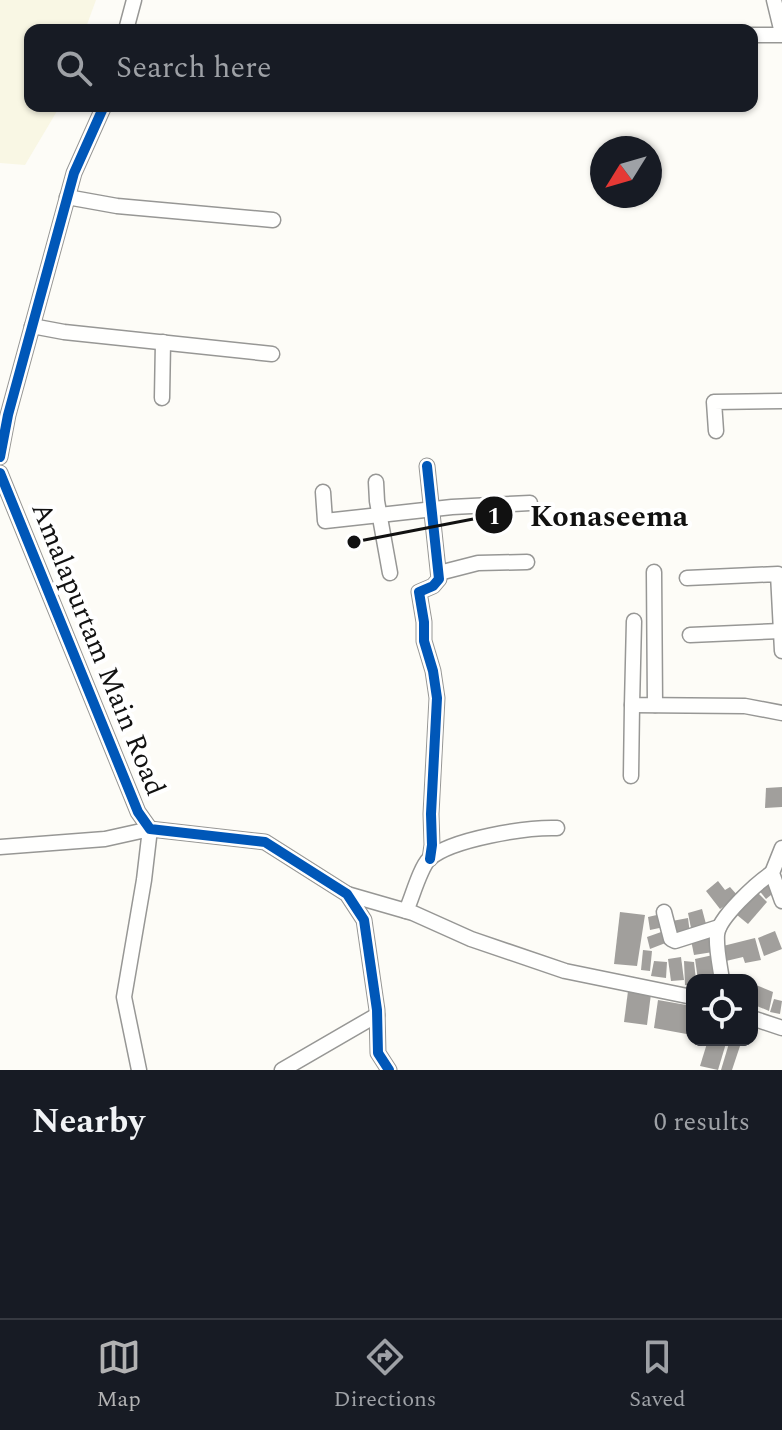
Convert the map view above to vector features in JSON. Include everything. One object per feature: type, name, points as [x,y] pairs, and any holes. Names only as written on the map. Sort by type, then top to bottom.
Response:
[{"type":"street","points":[[128,24],[134,0]]},
{"type":"street","points":[[758,35],[782,34],[774,0]]},
{"type":"street","points":[[0,457],[74,173],[101,112]]},
{"type":"street","points":[[67,197],[117,206],[273,220]]},
{"type":"street","points":[[32,326],[272,354]]},
{"type":"street","points":[[162,398],[163,342]]},
{"type":"street","points":[[716,431],[714,402],[782,401]]},
{"type":"street","points":[[406,911],[430,859],[432,845],[437,698],[424,641],[419,592],[433,586],[439,579],[439,573],[427,466]]},
{"type":"street","name":"Amalapurtam Main Road","points":[[0,473],[138,812],[150,829],[265,842],[347,894]]},
{"type":"street","points":[[376,482],[390,573]]},
{"type":"street","points":[[323,492],[325,521],[452,507],[530,503]]},
{"type":"street","points":[[439,573],[478,563],[527,562]]},
{"type":"street","points":[[654,572],[655,705]]},
{"type":"street","points":[[687,578],[778,574],[782,651]]},
{"type":"street","points":[[631,776],[634,621]]},
{"type":"street","points":[[690,635],[781,622]]},
{"type":"street","points":[[632,705],[745,706],[782,713]]},
{"type":"street","points":[[430,859],[454,846],[524,829],[557,828]]},
{"type":"street","points":[[0,847],[105,839],[150,829],[124,997],[139,1070]]},
{"type":"street","points":[[721,974],[719,927],[761,880],[772,873],[782,848]]},
{"type":"street","points":[[772,873],[782,901]]},
{"type":"street","points":[[347,894],[406,911],[471,939],[565,971],[686,996]]},
{"type":"street","points":[[347,894],[364,920],[377,1015],[378,1053],[389,1070]]},
{"type":"street","points":[[664,912],[671,939],[675,941],[719,927]]},
{"type":"street","points":[[282,1070],[377,1015]]},
{"type":"street","points":[[758,1020],[782,1028]]},
{"type":"shaded area","points":[[0,0],[96,0],[87,24],[24,24],[24,112],[56,112],[25,165],[0,163]]},
{"type":"building","points":[[782,787],[782,807],[765,808],[766,788]]},
{"type":"building","points":[[718,881],[725,890],[730,887],[738,896],[720,909],[706,891]]},
{"type":"building","points":[[768,881],[776,891],[766,899],[758,889]]},
{"type":"building","points":[[758,893],[767,902],[748,924],[737,915]]},
{"type":"building","points":[[702,909],[706,924],[691,928],[688,913]]},
{"type":"building","points":[[620,912],[645,915],[637,966],[614,964]]},
{"type":"building","points":[[661,914],[664,927],[650,930],[648,917]]},
{"type":"building","points":[[688,918],[690,934],[676,936],[672,921]]},
{"type":"building","points":[[664,931],[668,942],[650,949],[647,937]]},
{"type":"building","points":[[775,931],[782,949],[764,956],[758,938]]},
{"type":"building","points":[[710,936],[713,952],[694,955],[691,940]]},
{"type":"building","points":[[755,938],[761,960],[745,963],[743,957],[726,961],[723,946]]},
{"type":"building","points":[[643,950],[652,951],[650,971],[641,970]]},
{"type":"building","points":[[713,955],[717,974],[697,974],[695,959]]},
{"type":"building","points":[[681,957],[684,980],[671,981],[668,959]]},
{"type":"building","points":[[654,961],[667,962],[666,978],[651,976]]},
{"type":"building","points":[[684,961],[694,962],[695,974],[686,974],[685,985]]},
{"type":"building","points":[[758,986],[773,992],[769,1011],[758,1006]]},
{"type":"building","points":[[628,991],[651,994],[647,1025],[624,1022]]},
{"type":"building","points":[[774,999],[782,1001],[780,1014],[770,1012]]},
{"type":"building","points":[[658,1000],[686,1005],[686,1034],[654,1028]]},
{"type":"building","points":[[706,1046],[725,1046],[718,1070],[700,1066]]},
{"type":"building","points":[[728,1046],[740,1046],[732,1070],[721,1070]]},
{"type":"cycle path","points":[[0,457],[8,415],[74,173],[101,112]]},
{"type":"cycle path","points":[[427,466],[439,579],[433,586],[419,592],[424,641],[437,698],[430,859]]},
{"type":"cycle path","points":[[0,473],[138,812],[150,829],[265,842],[347,894],[364,920],[377,1010],[378,1053],[389,1070]]},
{"type":"place","name":"Konaseema","points":[[354,542]]}]
